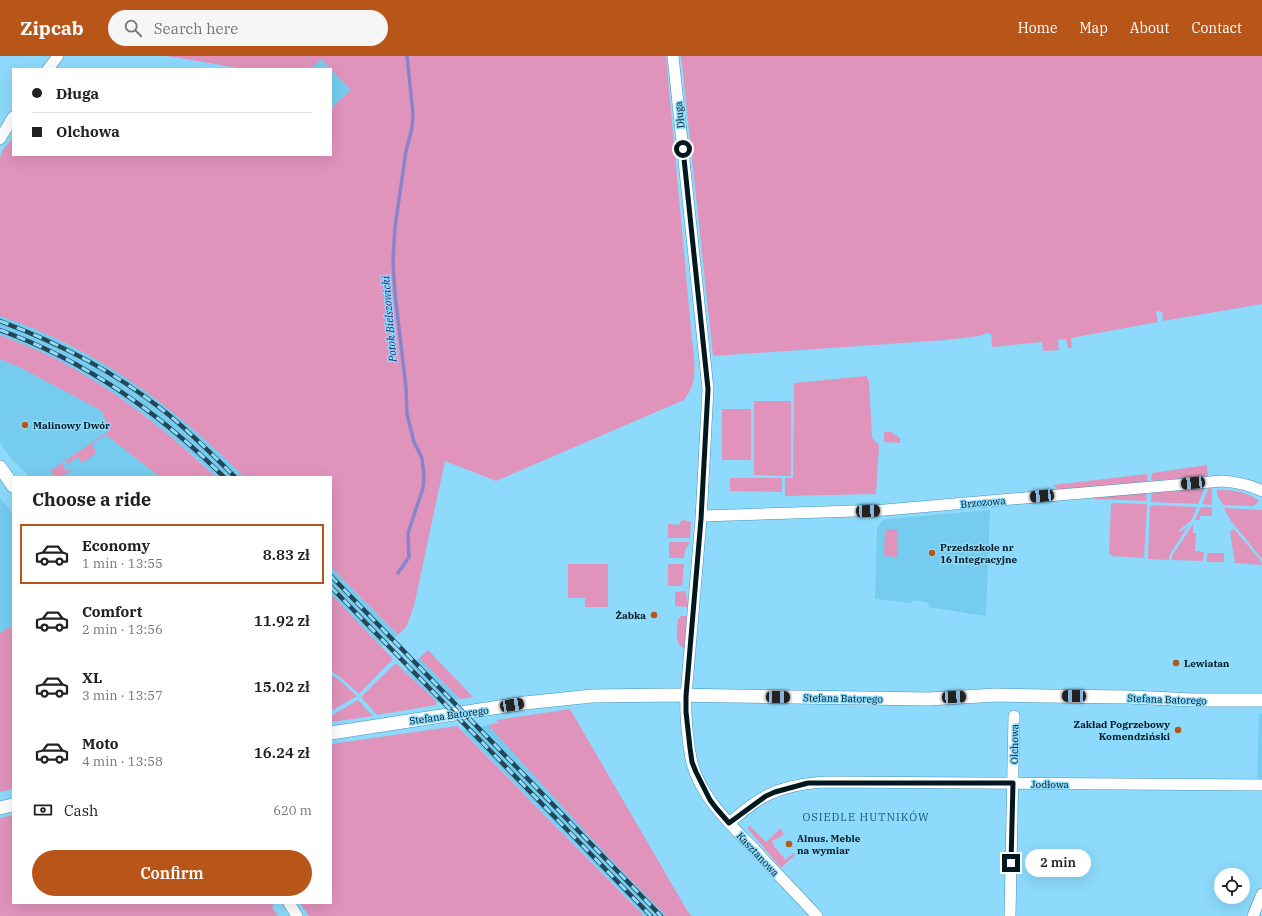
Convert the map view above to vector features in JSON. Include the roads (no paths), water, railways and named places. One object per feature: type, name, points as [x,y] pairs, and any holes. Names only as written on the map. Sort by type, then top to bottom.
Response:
[{"type":"street","points":[[49,68],[58,56]]},
{"type":"street","name":"Długa","points":[[673,56],[708,389],[702,516]]},
{"type":"street","points":[[0,139],[12,119]]},
{"type":"street","points":[[0,467],[12,485]]},
{"type":"street","name":"Brzozowa","points":[[702,516],[885,510],[1222,481],[1238,482],[1262,491]]},
{"type":"street","points":[[686,696],[702,516]]},
{"type":"street","name":"Stefana Batorego","points":[[332,733],[429,717],[572,697],[612,695],[928,699],[996,695],[1194,700],[1262,700]]},
{"type":"street","name":"Kasztanowa","points":[[686,696],[692,762],[710,800],[729,823],[817,916]]},
{"type":"street","name":"Olchowa","points":[[1010,916],[1014,716]]},
{"type":"street","name":"Jodłowa","points":[[729,823],[766,796],[808,783],[1013,783],[1262,786]]},
{"type":"street","points":[[0,808],[12,805]]},
{"type":"street","points":[[1253,916],[1262,894]]},
{"type":"street","points":[[290,904],[297,916]]},
{"type":"waterway","name":"Potok Bielszowicki","points":[[398,573],[409,557],[408,533],[423,488],[424,477],[422,458],[414,442],[407,414],[406,388],[395,294],[393,261],[395,227],[406,151],[412,128],[413,114],[407,56]]},
{"type":"railway","points":[[0,321],[65,349],[125,383],[164,411],[234,476]]},
{"type":"railway","points":[[0,330],[62,357],[92,373],[120,391],[174,431],[223,476]]},
{"type":"railway","points":[[332,577],[661,916]]},
{"type":"railway","points":[[332,588],[651,916]]},
{"type":"place","name":"Malinowy Dwór","points":[[25,425]]},
{"type":"place","name":"Przedszkole nr 16 Integracyjne","points":[[932,553]]},
{"type":"place","name":"Żabka","points":[[654,615]]},
{"type":"place","name":"Lewiatan","points":[[1176,663]]},
{"type":"place","name":"Zakład Pogrzebowy Komendziński","points":[[1178,730]]},
{"type":"place","name":"Alnus. Meble na wymiar","points":[[789,844]]},
{"type":"district","name":"OSIEDLE HUTNIKÓW","points":[[866,817]]}]
